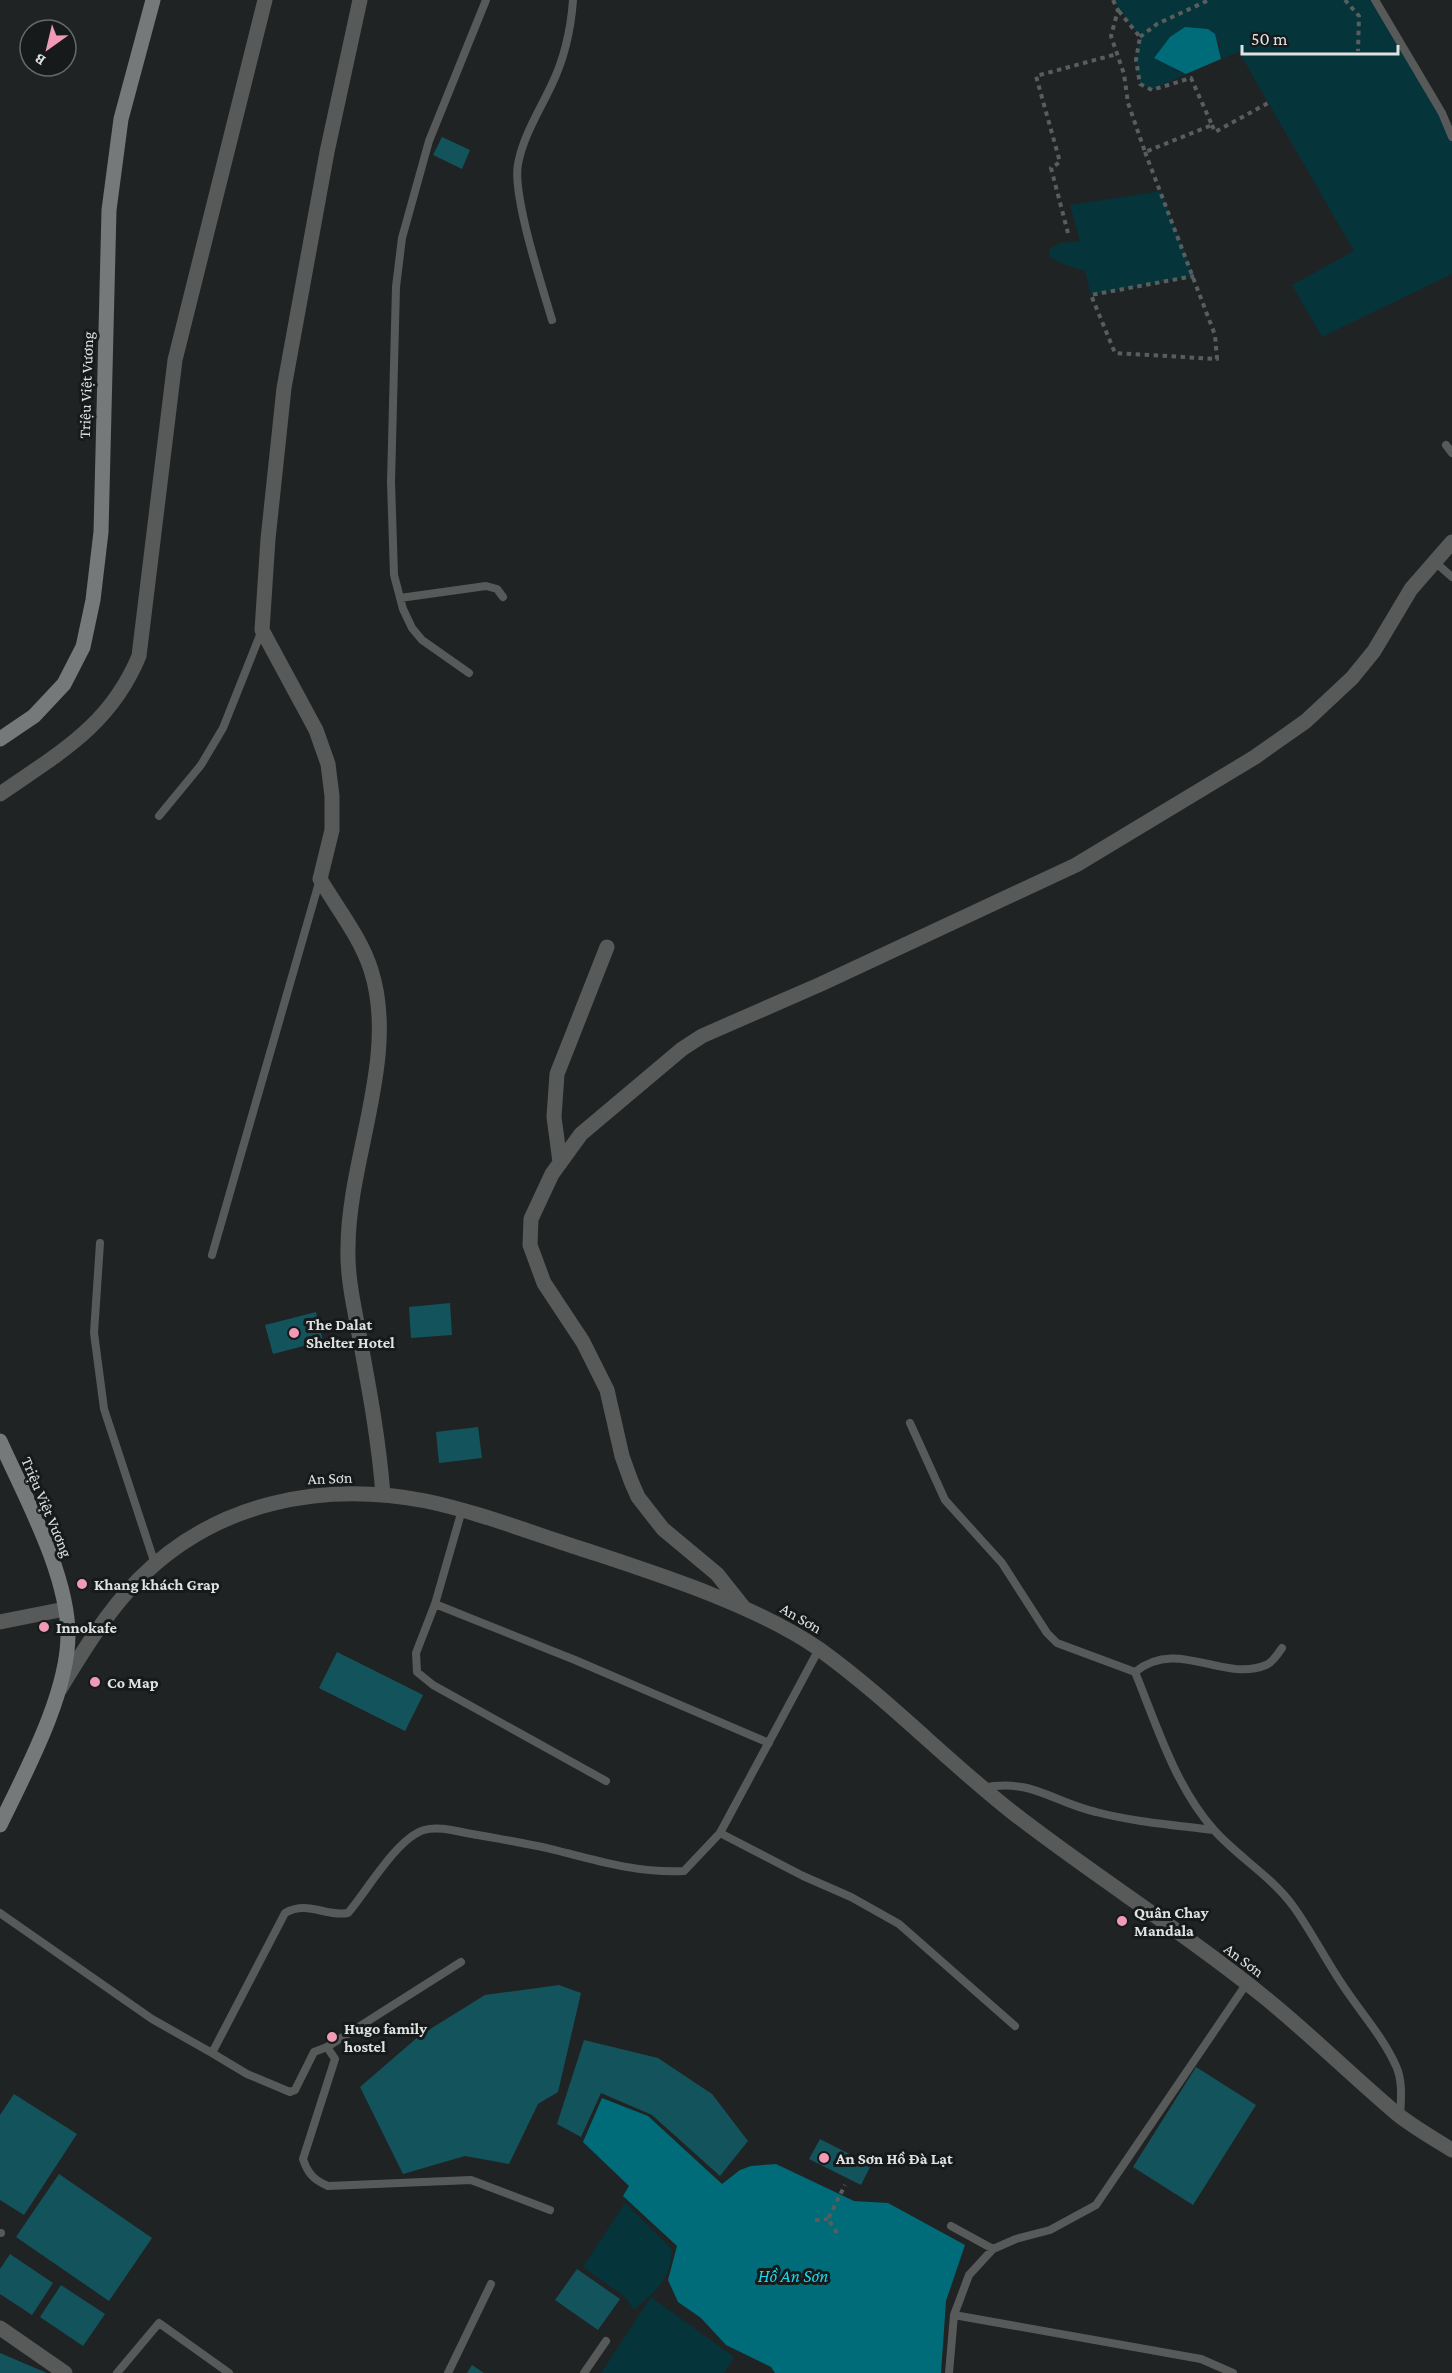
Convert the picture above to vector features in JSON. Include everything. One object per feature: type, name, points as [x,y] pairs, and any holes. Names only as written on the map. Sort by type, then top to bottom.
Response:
[{"type":"street","name":"Triệu Việt Vương","points":[[0,739],[34,716],[64,684],[83,647],[93,600],[101,532],[109,210],[121,119],[153,0]]},
{"type":"street","points":[[0,794],[87,733],[120,695],[139,656],[175,360],[265,0]]},
{"type":"street","points":[[360,0],[325,163],[284,388],[268,539],[262,630],[316,730],[328,764],[333,796],[332,830],[320,879],[371,968],[378,996],[378,1051],[351,1206],[348,1248],[350,1282],[380,1453],[383,1495]]},
{"type":"street","points":[[744,1608],[717,1574],[663,1529],[638,1497],[622,1456],[607,1390],[583,1342],[558,1307],[540,1274],[530,1245],[531,1219],[560,1162],[581,1134],[603,1114],[702,1036],[1076,865],[1255,757],[1306,721],[1352,678],[1374,651],[1411,589],[1452,542]]},
{"type":"street","points":[[560,1162],[554,1117],[557,1074],[607,947]]},
{"type":"street","name":"Triệu Việt Vương","points":[[0,1441],[50,1554],[65,1609],[68,1636],[59,1692],[0,1825]]},
{"type":"street","name":"An Sơn","points":[[59,1692],[108,1615],[156,1564],[223,1519],[254,1507],[322,1494],[383,1495],[462,1510],[594,1553],[744,1608],[819,1649],[982,1788],[1247,1983],[1400,2116],[1452,2150]]},
{"type":"street","points":[[0,1622],[65,1609]]},
{"type":"street","points":[[0,2328],[65,2373]]},
{"type":"lane","points":[[469,673],[422,640],[411,628],[394,575],[391,482],[396,287],[402,238],[429,141],[486,0]]},
{"type":"lane","points":[[552,320],[534,257],[516,176],[523,145],[554,82],[568,35],[573,0]]},
{"type":"lane","points":[[1375,0],[1442,113],[1452,137]]},
{"type":"lane","points":[[1446,445],[1452,453]]},
{"type":"lane","points":[[1434,561],[1452,577]]},
{"type":"lane","points":[[400,598],[486,586],[497,589],[503,597]]},
{"type":"lane","points":[[159,816],[201,765],[223,728],[262,630]]},
{"type":"lane","points":[[213,1255],[320,879]]},
{"type":"lane","points":[[100,1243],[94,1333],[104,1409],[156,1564]]},
{"type":"lane","points":[[910,1423],[945,1500],[1002,1563],[1047,1633],[1057,1643],[1135,1672],[1176,1772],[1214,1830],[1266,1877],[1293,1906],[1314,1943],[1397,2067],[1401,2092],[1400,2116]]},
{"type":"lane","points":[[462,1510],[435,1604],[416,1653],[417,1672],[433,1685],[606,1781]]},
{"type":"lane","points":[[435,1604],[564,1655],[770,1743]]},
{"type":"lane","points":[[1135,1672],[1146,1663],[1177,1658],[1241,1668],[1258,1667],[1267,1664],[1282,1648]]},
{"type":"lane","points":[[212,2053],[285,1913],[296,1907],[314,1907],[339,1915],[348,1913],[401,1845],[424,1830],[438,1828],[557,1850],[615,1867],[655,1873],[684,1871],[720,1833],[819,1649]]},
{"type":"lane","points":[[982,1788],[1019,1785],[1097,1813],[1214,1830]]},
{"type":"lane","points":[[720,1833],[803,1876],[851,1897],[899,1924],[1015,2026]]},
{"type":"lane","points":[[0,1913],[152,2019],[248,2074],[290,2092],[296,2090],[314,2052],[327,2047],[461,1962]]},
{"type":"lane","points":[[950,2373],[954,2315],[969,2274],[993,2249],[1016,2239],[1050,2230],[1096,2205],[1247,1983]]},
{"type":"lane","points":[[327,2047],[336,2059],[303,2158],[307,2170],[316,2181],[328,2186],[471,2180],[550,2210]]},
{"type":"lane","points":[[951,2226],[993,2249]]},
{"type":"lane","points":[[448,2373],[491,2284]]},
{"type":"lane","points":[[954,2315],[1201,2359],[1233,2373]]},
{"type":"lane","points":[[117,2373],[159,2324],[229,2373]]},
{"type":"lane","points":[[584,2373],[606,2341]]},
{"type":"path","points":[[1113,0],[1118,10],[1140,37]]},
{"type":"path","points":[[1209,0],[1158,24],[1140,37],[1136,60],[1140,84],[1152,90],[1191,78],[1215,132],[1268,103]]},
{"type":"path","points":[[1345,0],[1359,16],[1358,51]]},
{"type":"path","points":[[1118,10],[1111,36],[1128,103],[1145,152],[1194,276],[1215,335],[1217,359],[1114,353],[1091,295],[1194,276]]},
{"type":"path","points":[[1068,233],[1051,168],[1060,162],[1036,76],[1117,54]]},
{"type":"path","points":[[1145,152],[1212,125]]},
{"type":"path","points":[[828,2219],[845,2185]]},
{"type":"path","points":[[814,2220],[828,2219]]},
{"type":"path","points":[[828,2219],[837,2233]]},
{"type":"shaded area","points":[[1113,0],[1375,0],[1452,137],[1452,274],[1322,337],[1292,285],[1354,251],[1239,52],[1221,59],[1219,42],[1174,70],[1186,74],[1152,90],[1140,84],[1136,60],[1140,37]]},
{"type":"shaded area","points":[[1161,191],[1194,276],[1091,295],[1085,271],[1065,265],[1050,257],[1049,249],[1059,243],[1080,241],[1070,205]]},
{"type":"shaded area","points":[[625,2203],[672,2249],[669,2269],[661,2284],[634,2310],[625,2297],[583,2267]]},
{"type":"shaded area","points":[[651,2297],[734,2357],[724,2373],[601,2373]]},
{"type":"water","points":[[1185,27],[1208,29],[1215,34],[1221,59],[1186,74],[1154,58],[1170,37]]},
{"type":"water","name":"Hồ An Sơn","points":[[602,2098],[648,2116],[722,2184],[740,2170],[751,2166],[776,2164],[854,2201],[888,2203],[965,2245],[946,2301],[941,2373],[775,2373],[771,2367],[726,2345],[701,2318],[678,2302],[668,2280],[677,2246],[623,2196],[629,2186],[583,2142]]},
{"type":"building","points":[[442,137],[470,150],[462,169],[433,155]]},
{"type":"building","points":[[450,1303],[452,1335],[411,1338],[409,1307]]},
{"type":"building","name":"The Dalat Shelter Hotel","points":[[316,1312],[323,1341],[273,1354],[265,1325]]},
{"type":"building","points":[[478,1427],[482,1458],[439,1463],[436,1432]]},
{"type":"building","points":[[337,1652],[423,1695],[405,1731],[319,1688]]},
{"type":"building","points":[[559,1985],[581,1993],[558,2092],[538,2104],[509,2164],[465,2156],[403,2174],[360,2087],[419,2036],[485,1995]]},
{"type":"building","points":[[584,2040],[658,2058],[712,2094],[748,2141],[720,2176],[652,2115],[601,2093],[581,2137],[557,2124]]},
{"type":"building","points":[[1196,2067],[1256,2105],[1193,2205],[1133,2167]]},
{"type":"building","points":[[14,2094],[77,2134],[24,2215],[0,2200],[0,2115]]},
{"type":"building","points":[[820,2139],[871,2165],[861,2185],[809,2159]]},
{"type":"building","points":[[59,2174],[152,2238],[109,2301],[16,2237]]},
{"type":"building","points":[[10,2254],[53,2283],[32,2315],[0,2294],[0,2269]]},
{"type":"building","points":[[577,2269],[620,2299],[598,2330],[555,2300]]},
{"type":"building","points":[[61,2285],[105,2314],[83,2346],[40,2317]]},
{"type":"building","points":[[0,2353],[47,2373],[0,2373]]},
{"type":"building","points":[[472,2365],[484,2373],[467,2373]]},
{"type":"place","name":"The Dalat Shelter Hotel","points":[[294,1333]]},
{"type":"place","name":"Khang khách Grap","points":[[82,1584]]},
{"type":"place","name":"Innokafe","points":[[44,1627]]},
{"type":"place","name":"Co Map","points":[[95,1682]]},
{"type":"place","name":"Quân Chay Mandala","points":[[1122,1921]]},
{"type":"place","name":"Hugo family hostel","points":[[332,2037]]},
{"type":"place","name":"An Sơn Hồ Đà Lạt","points":[[824,2158]]}]
